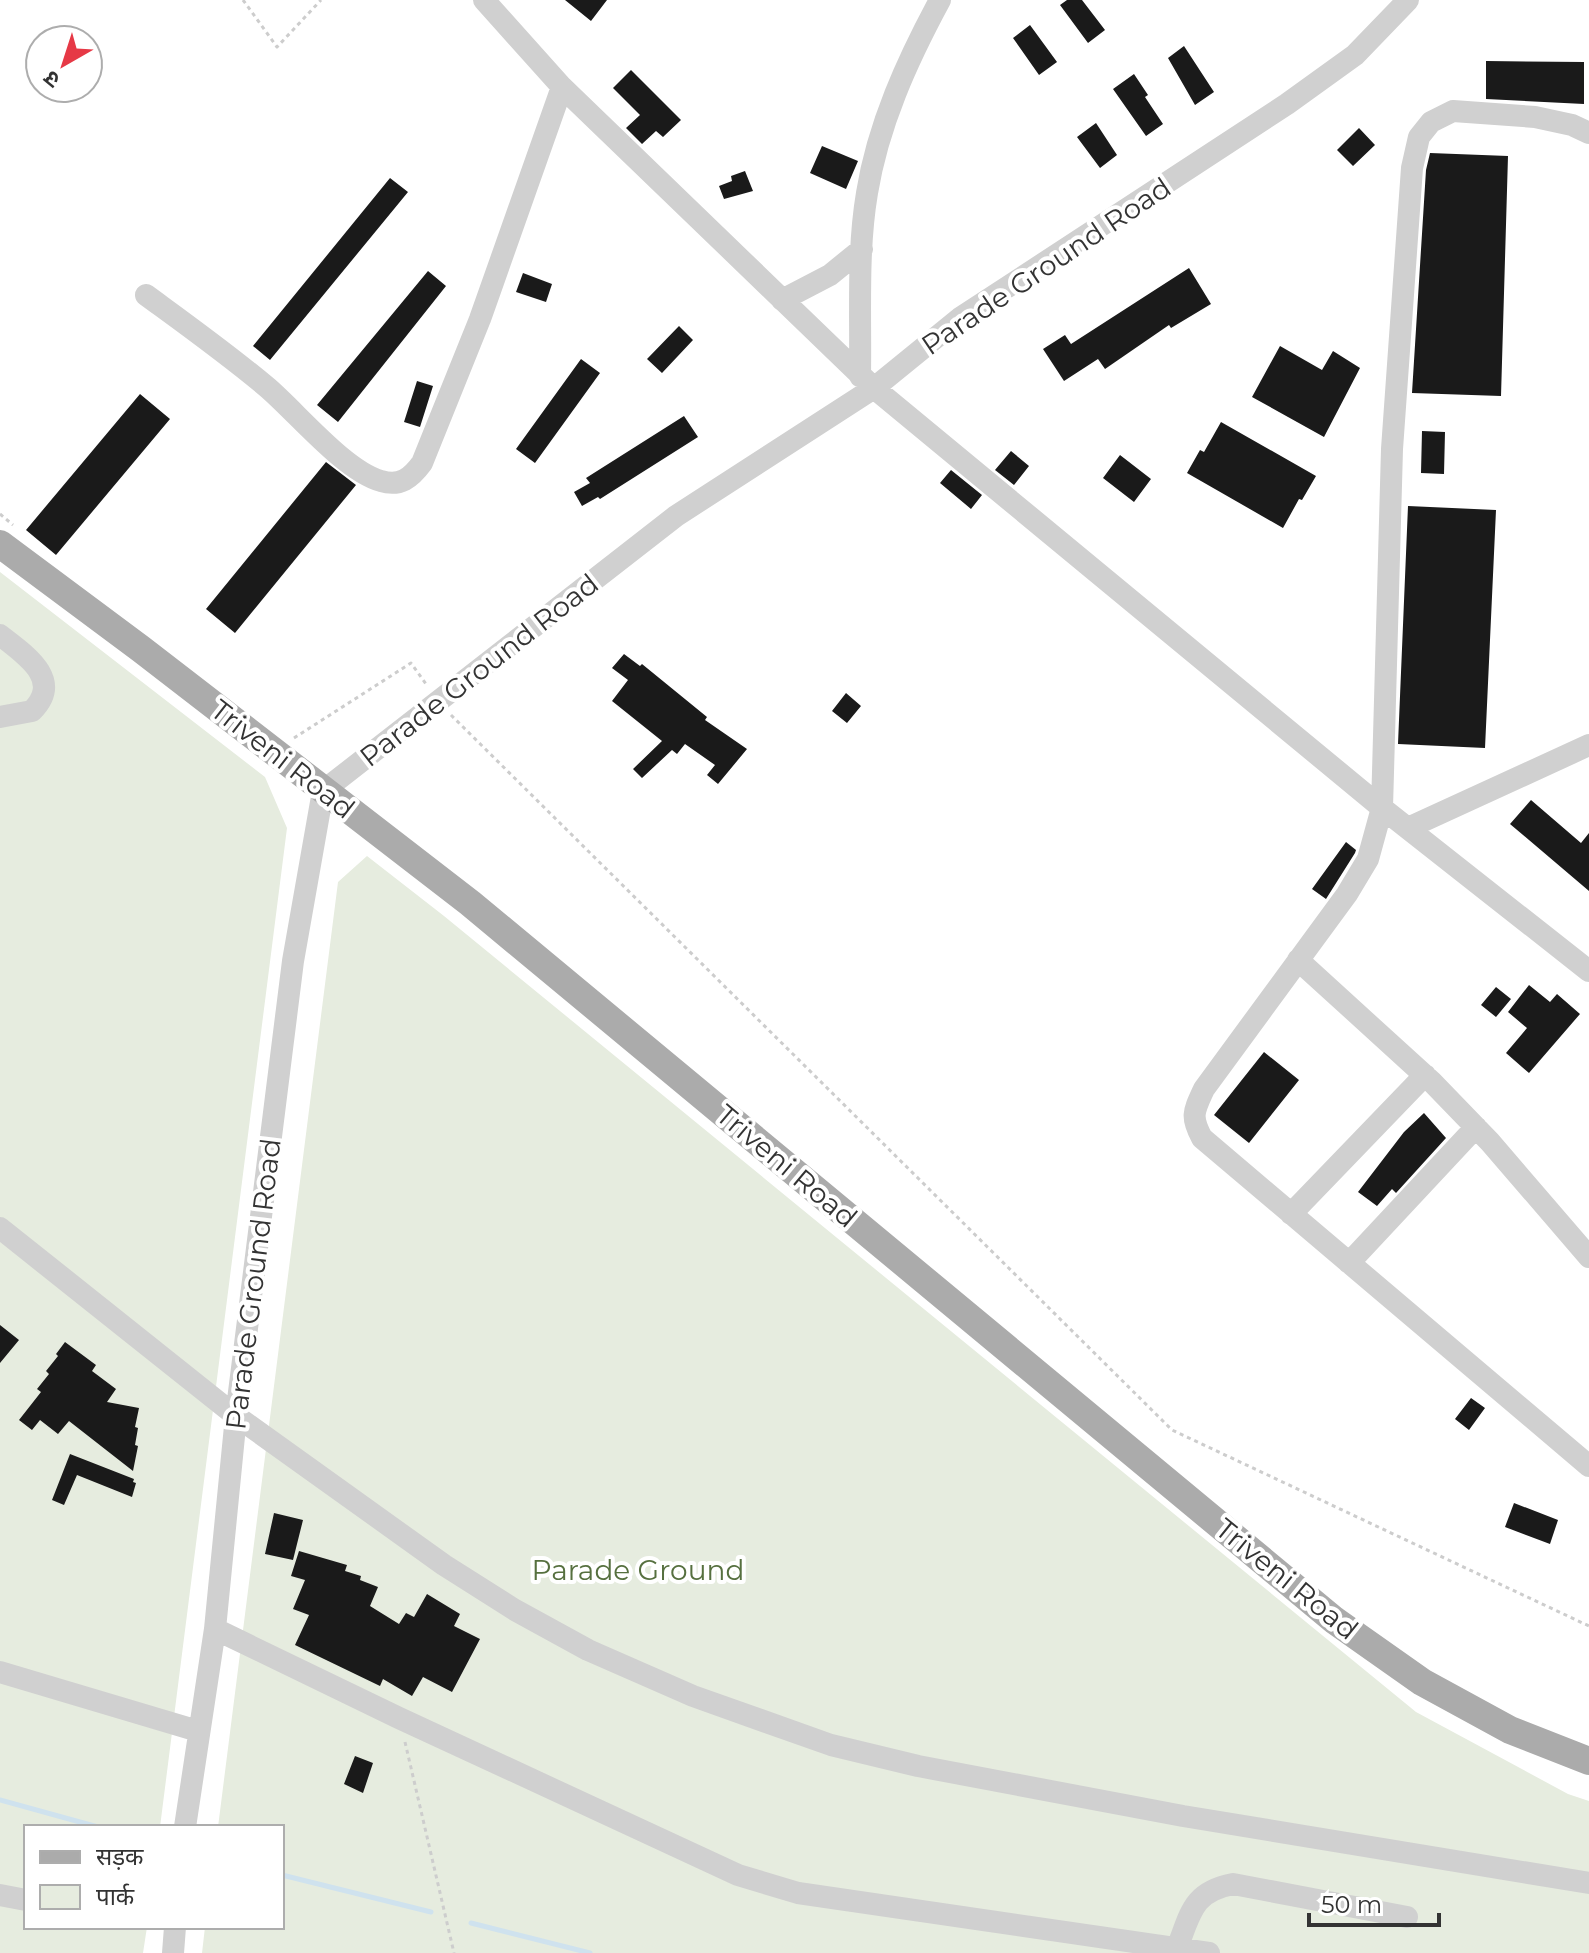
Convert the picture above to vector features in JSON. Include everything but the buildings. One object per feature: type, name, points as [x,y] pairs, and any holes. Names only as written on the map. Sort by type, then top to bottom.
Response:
[{"type":"main road","name":"Triveni Road","points":[[12,538],[141,649],[470,903],[1334,1620],[1422,1682],[1510,1730],[1589,1761]]},
{"type":"street","points":[[484,0],[562,87],[867,382],[1382,808],[1589,971]]},
{"type":"street","points":[[867,382],[862,249],[866,194],[880,133],[917,42],[940,0]]},
{"type":"street","name":"Parade Ground Road","points":[[185,1825],[215,1629],[236,1416],[293,961],[323,791],[676,516],[960,318],[1155,192],[1355,55],[1408,0]]},
{"type":"street","points":[[146,295],[213,343],[361,474],[398,483],[411,477],[422,463],[480,319],[562,87]]},
{"type":"street","points":[[1589,133],[1572,125],[1535,117],[1453,111],[1431,122],[1419,137],[1412,168],[1392,449],[1382,808],[1368,859],[1347,894],[1204,1089],[1194,1110],[1194,1123],[1202,1138],[1589,1466]]},
{"type":"street","points":[[782,300],[830,275],[862,249]]},
{"type":"street","points":[[0,635],[30,659],[44,677],[44,693],[32,711],[0,717]]},
{"type":"street","points":[[1408,828],[1589,745]]},
{"type":"street","points":[[1298,960],[1425,1075],[1476,1127],[1589,1257]]},
{"type":"street","points":[[1291,1214],[1425,1075]]},
{"type":"street","points":[[1349,1263],[1476,1127]]},
{"type":"street","points":[[0,1228],[236,1416],[444,1565],[515,1610],[588,1650],[693,1696],[831,1745],[918,1766],[1183,1816],[1589,1883]]},
{"type":"street","points":[[215,1629],[738,1875],[798,1893],[1209,1953]]},
{"type":"street","points":[[0,1672],[198,1731]]},
{"type":"street","points":[[1177,1948],[1201,1896],[1214,1888],[1233,1884],[1407,1917]]},
{"type":"street","points":[[0,1895],[24,1900]]},
{"type":"street","points":[[173,1953],[175,1929]]},
{"type":"path","points":[[243,0],[277,47],[321,0]]},
{"type":"path","points":[[0,514],[12,538]]},
{"type":"path","points":[[291,740],[411,663],[439,703],[1172,1430],[1589,1626]]},
{"type":"path","points":[[399,1718],[454,1953]]},
{"type":"green space","points":[[0,572],[265,777],[287,828],[160,1825],[24,1825],[24,1929],[147,1929],[143,1953],[0,1953]]},
{"type":"green space","name":"Parade Ground","points":[[367,856],[1416,1712],[1568,1794],[1589,1801],[1589,1953],[202,1953],[205,1929],[284,1929],[284,1825],[218,1825],[338,882]]},
{"type":"waterway","points":[[0,1800],[91,1825]]},
{"type":"waterway","points":[[284,1875],[431,1912]]},
{"type":"waterway","points":[[471,1923],[590,1953]]}]
